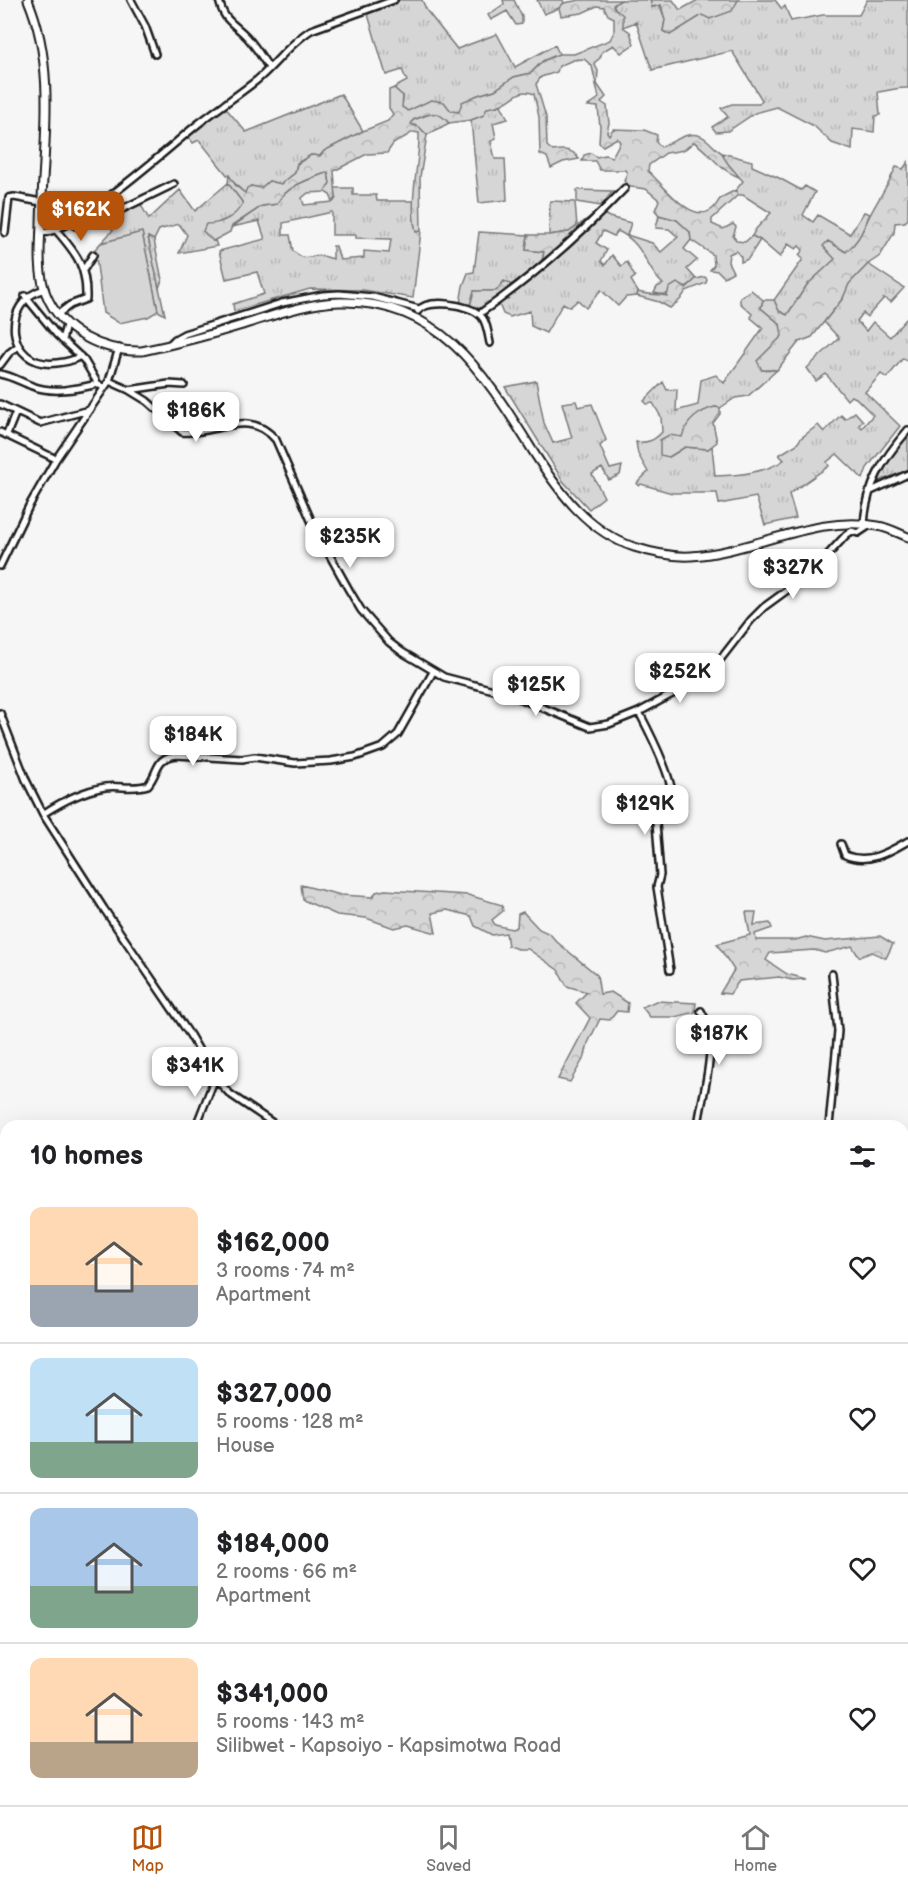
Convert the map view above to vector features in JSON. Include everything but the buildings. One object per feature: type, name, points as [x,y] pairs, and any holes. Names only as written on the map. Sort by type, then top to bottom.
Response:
[{"type":"main road","points":[[28,0],[39,32],[44,64],[46,100],[40,233],[45,289],[66,325],[84,337],[119,348],[142,351],[287,311],[322,304],[350,302],[374,305],[415,318],[454,345],[484,376],[564,496],[594,526],[630,545],[671,556],[690,556],[720,552],[822,526],[841,524],[887,528],[908,537]]},
{"type":"street","points":[[131,0],[145,26],[155,54]]},
{"type":"street","points":[[219,0],[222,13],[249,39],[269,68]]},
{"type":"street","points":[[40,233],[56,231],[70,223],[133,178],[269,68],[300,36],[394,0]]},
{"type":"street","points":[[70,223],[76,226],[93,216],[99,218],[110,215],[174,184]]},
{"type":"street","points":[[479,314],[554,257],[625,188]]},
{"type":"street","points":[[5,233],[9,198],[41,202]]},
{"type":"street","points":[[56,231],[84,269],[86,299],[70,305],[58,314]]},
{"type":"street","points":[[84,269],[93,255]]},
{"type":"street","points":[[45,289],[35,291],[18,304],[12,321],[12,336],[17,347],[29,357],[46,363],[65,362],[80,357]]},
{"type":"street","points":[[169,345],[184,334],[302,298],[339,294],[373,297],[419,309]]},
{"type":"street","points":[[26,296],[44,321],[84,360],[98,384],[104,388]]},
{"type":"street","points":[[415,318],[419,309],[428,304],[437,303],[464,308],[479,314],[484,322],[489,343]]},
{"type":"street","points":[[62,340],[66,325]]},
{"type":"street","points":[[0,364],[17,347]]},
{"type":"street","points":[[0,566],[2,554],[56,459],[110,381],[119,348]]},
{"type":"street","points":[[0,374],[11,376],[31,386],[51,390],[67,390],[98,384]]},
{"type":"street","points":[[110,381],[129,390],[161,413],[182,432],[253,424],[269,432],[276,440],[313,525],[361,610],[389,642],[433,672],[454,680],[510,694],[590,727],[609,724],[639,712],[709,674],[751,620],[812,572],[846,535],[852,531],[858,533],[867,525],[868,492],[876,473],[884,459],[908,430]]},
{"type":"street","points":[[129,390],[169,384],[184,385]]},
{"type":"street","points":[[0,404],[40,423],[89,410]]},
{"type":"street","points":[[7,434],[16,412]]},
{"type":"street","points":[[0,432],[56,459]]},
{"type":"street","points":[[868,492],[908,474]]},
{"type":"street","points":[[43,814],[74,797],[105,787],[148,785],[158,764],[168,756],[242,759],[255,757],[310,763],[355,757],[383,747],[390,743],[405,725],[433,672]]},
{"type":"street","points":[[639,712],[663,762],[673,806],[672,815],[658,817],[656,823],[660,875],[657,887],[670,970]]},
{"type":"street","points":[[0,713],[26,780],[43,814],[104,909],[190,1035],[215,1078],[230,1095],[268,1120]]},
{"type":"street","points":[[841,844],[845,855],[858,859],[875,857],[908,841]]},
{"type":"street","points":[[830,1120],[838,1030],[832,974]]},
{"type":"street","points":[[699,1120],[710,1053],[709,1030],[701,1011]]},
{"type":"street","points":[[198,1120],[215,1078]]},
{"type":"green space","points":[[400,0],[422,0],[427,11],[457,49],[497,34],[515,67],[555,45],[559,54],[543,61],[531,73],[514,77],[495,90],[478,95],[459,112],[451,111],[432,100],[408,111],[402,107],[403,96],[394,88],[407,81],[402,70],[386,75],[367,11]]},
{"type":"green space","points":[[503,0],[514,0],[522,17],[522,24],[516,25],[507,11],[491,20],[488,15],[504,4]]},
{"type":"green space","points":[[537,0],[563,0],[564,3],[559,8],[544,14]]},
{"type":"green space","points":[[580,0],[621,0],[613,5],[623,15],[623,27],[630,32],[634,44],[621,53],[613,45],[602,52],[600,58],[594,63],[598,71],[597,84],[606,97],[601,102],[607,106],[609,135],[613,129],[644,130],[657,135],[656,142],[661,147],[695,134],[707,140],[722,153],[739,177],[720,166],[694,142],[684,150],[666,153],[649,165],[648,171],[677,200],[694,212],[703,213],[711,210],[720,199],[736,190],[738,195],[712,219],[712,224],[723,229],[733,224],[736,227],[733,236],[737,241],[745,242],[752,236],[760,240],[748,259],[741,262],[741,257],[736,251],[729,254],[728,262],[733,272],[724,277],[718,271],[710,270],[714,265],[713,255],[691,240],[690,232],[677,220],[659,215],[655,210],[659,200],[646,189],[631,187],[624,181],[627,173],[625,170],[600,170],[595,161],[582,161],[584,155],[591,153],[597,157],[605,155],[612,157],[620,142],[617,138],[603,146],[599,143],[598,107],[588,106],[599,98],[592,66],[584,59],[573,60],[559,66],[557,72],[541,77],[536,84],[546,117],[547,146],[553,151],[571,152],[579,159],[563,162],[551,168],[547,157],[540,154],[539,117],[534,94],[529,92],[521,93],[500,105],[487,108],[484,115],[471,120],[449,123],[440,115],[428,114],[413,120],[411,124],[419,127],[427,135],[420,177],[421,231],[416,232],[414,220],[419,133],[413,132],[393,144],[387,153],[367,154],[334,171],[336,198],[333,202],[330,195],[325,192],[330,183],[328,172],[292,188],[277,204],[262,206],[232,226],[230,232],[213,241],[203,231],[206,224],[217,223],[232,216],[243,203],[228,183],[229,175],[236,186],[245,193],[251,186],[261,188],[269,181],[281,184],[295,173],[297,164],[311,155],[320,156],[324,151],[388,121],[393,114],[389,108],[389,90],[394,88],[403,96],[402,107],[408,111],[431,100],[444,102],[451,111],[459,112],[462,102],[495,90],[514,77],[531,73],[543,61],[559,54],[574,54],[610,40],[614,32],[614,18],[608,15],[604,7],[597,6],[582,13],[561,16],[559,8],[564,3]]},
{"type":"green space","points":[[621,0],[650,0],[653,7],[660,5],[665,20],[663,31],[670,35],[702,15],[738,0],[775,0],[782,9],[785,6],[791,21],[823,15],[859,15],[867,0],[908,0],[908,88],[878,92],[880,115],[875,116],[874,132],[853,129],[852,150],[832,143],[814,126],[777,107],[755,113],[728,131],[716,132],[712,127],[728,117],[721,108],[732,104],[759,104],[762,100],[732,51],[652,70],[636,22],[623,27],[613,4]]},
{"type":"green space","points":[[650,0],[673,0],[680,10],[698,0],[738,0],[732,11],[710,19],[702,15],[670,35],[663,31],[665,20],[661,5],[652,7]]},
{"type":"green space","points":[[341,94],[363,131],[324,151],[320,156],[311,155],[297,163],[295,173],[281,184],[269,181],[261,188],[251,186],[246,194],[199,140],[193,143],[187,135],[224,106],[246,132]]},
{"type":"green space","points":[[501,105],[508,119],[493,123],[496,138],[491,141],[495,159],[505,159],[507,200],[479,203],[471,120],[484,115],[486,108]]},
{"type":"green space","points":[[433,113],[441,114],[449,123],[427,135],[419,127],[410,124],[413,120]]},
{"type":"green space","points":[[722,153],[752,161],[752,166],[801,190],[805,186],[815,192],[803,215],[813,222],[818,215],[850,234],[864,212],[870,214],[858,241],[846,252],[827,242],[824,247],[836,259],[807,285],[787,315],[779,311],[774,300],[803,259],[799,255],[803,250],[799,246],[796,249],[788,244],[780,257],[752,236],[771,213],[743,195],[738,195],[736,190],[743,181],[724,161]]},
{"type":"green space","points":[[908,162],[908,219],[905,222],[895,223],[894,233],[880,256],[868,264],[849,284],[843,298],[812,337],[799,342],[777,370],[762,370],[757,361],[782,336],[780,324],[761,308],[763,300],[774,300],[779,311],[787,315],[807,285],[835,259],[823,246],[828,241],[846,252],[851,248],[896,167],[903,169]]},
{"type":"green space","points":[[328,172],[330,183],[325,192],[308,193],[302,198],[304,205],[333,202],[336,198],[335,188],[353,188],[353,195],[376,195],[377,201],[414,201],[416,231],[421,231],[413,298],[363,290],[310,289],[234,311],[233,304],[264,294],[257,272],[226,279],[219,251],[265,239],[259,221],[232,227],[262,206],[277,204],[292,188]],"holes":[[[332,212],[332,235],[391,239],[389,253],[364,251],[364,258],[340,260],[336,246],[333,246],[333,259],[321,256],[303,257],[293,251],[290,235],[283,235],[283,223]]]},
{"type":"green space","points":[[228,183],[243,203],[236,215],[215,224],[213,241],[215,240],[217,246],[179,253],[187,235],[179,224],[159,230],[154,240],[148,237],[165,315],[158,311],[142,233],[101,243],[113,230],[99,215],[137,198],[149,219],[180,190],[195,211]]},
{"type":"green space","points":[[577,190],[613,191],[601,206],[577,202]]},
{"type":"green space","points":[[550,201],[575,202],[577,226],[569,232],[549,235]]},
{"type":"green space","points":[[594,214],[561,247],[542,261],[544,252],[526,250],[528,235],[569,232]]},
{"type":"green space","points":[[604,214],[631,223],[627,235],[652,243],[661,252],[678,237],[669,229],[656,228],[659,215],[677,220],[690,232],[691,240],[684,249],[697,260],[687,269],[696,279],[676,292],[654,293],[657,287],[663,284],[652,271],[640,249],[618,231],[614,236],[603,231],[596,243],[607,250],[601,261],[605,265],[612,255],[621,266],[627,262],[635,277],[631,280],[638,292],[637,296],[626,297],[618,306],[601,290],[586,308],[578,300],[570,307],[563,303],[546,333],[531,326],[530,311],[510,317],[503,314],[499,304],[550,261],[567,250]]},
{"type":"green space","points":[[142,232],[158,311],[148,317],[119,323],[103,313],[95,249],[101,243]]},
{"type":"green space","points":[[479,232],[528,235],[526,250],[544,252],[542,261],[514,286],[497,291],[474,291],[470,306],[460,304],[468,273],[474,272]]},
{"type":"green space","points":[[148,237],[154,240],[162,280],[159,288]]},
{"type":"green space","points":[[868,264],[904,288],[891,302],[884,298],[867,317],[863,313],[857,321],[866,331],[873,322],[890,337],[908,317],[908,362],[903,358],[887,378],[881,374],[865,392],[900,426],[867,468],[863,479],[837,454],[827,462],[829,466],[789,494],[796,518],[765,525],[756,497],[719,504],[717,493],[672,493],[641,484],[639,486],[637,483],[648,472],[638,454],[636,442],[650,441],[662,432],[661,417],[653,403],[647,404],[644,401],[663,382],[667,390],[677,389],[676,411],[698,405],[701,380],[716,375],[724,383],[763,328],[751,318],[752,314],[740,303],[740,298],[751,290],[763,300],[761,308],[780,324],[783,336],[762,370],[777,370],[748,396],[735,398],[720,408],[715,407],[682,437],[669,457],[685,447],[708,449],[712,446],[715,476],[742,474],[769,468],[784,460],[779,455],[797,444],[818,425],[824,432],[841,415],[845,419],[855,412],[863,421],[859,425],[862,428],[873,415],[856,398],[851,396],[847,400],[826,374],[816,381],[807,368],[839,338],[824,322],[843,298],[848,284]]},
{"type":"green space","points":[[705,277],[706,283],[686,291],[670,308],[659,302],[637,296],[638,292],[667,296],[669,288],[677,283],[686,288],[696,279]]},
{"type":"green space","points":[[504,281],[514,286],[489,305],[480,309],[470,306],[474,291],[496,291]]},
{"type":"green space","points":[[536,381],[544,423],[553,443],[572,438],[562,403],[576,401],[578,407],[592,404],[606,440],[600,446],[610,469],[622,466],[620,475],[609,480],[602,468],[592,474],[604,497],[589,509],[563,481],[505,387]]},
{"type":"green space","points":[[715,407],[720,408],[720,414],[713,423],[717,442],[708,449],[685,447],[669,457],[660,455],[660,440],[669,435],[682,437],[694,418]]},
{"type":"green space","points":[[908,435],[908,470],[874,483],[893,452]]},
{"type":"green space","points":[[301,885],[341,895],[373,897],[376,892],[385,890],[468,895],[502,905],[503,911],[492,920],[495,925],[512,929],[517,927],[518,914],[523,912],[539,929],[550,934],[597,975],[600,994],[611,992],[628,1003],[627,1012],[617,1011],[610,1020],[600,1019],[588,1043],[585,1056],[570,1082],[558,1079],[590,1018],[576,1003],[587,992],[567,986],[558,970],[528,949],[508,946],[506,933],[492,935],[475,926],[471,916],[447,910],[432,913],[436,933],[408,925],[394,928],[366,918],[337,915],[303,900]]},
{"type":"green space","points":[[746,912],[756,912],[754,925],[770,923],[772,928],[755,934],[756,940],[795,940],[806,937],[825,941],[880,936],[893,944],[886,958],[872,952],[859,957],[852,946],[825,953],[814,950],[770,953],[766,960],[787,974],[806,979],[792,980],[779,977],[739,981],[730,994],[720,993],[734,970],[717,944],[750,935]]},
{"type":"green space","points":[[656,1001],[696,1003],[695,1012],[675,1017],[650,1017],[642,1007]]}]
